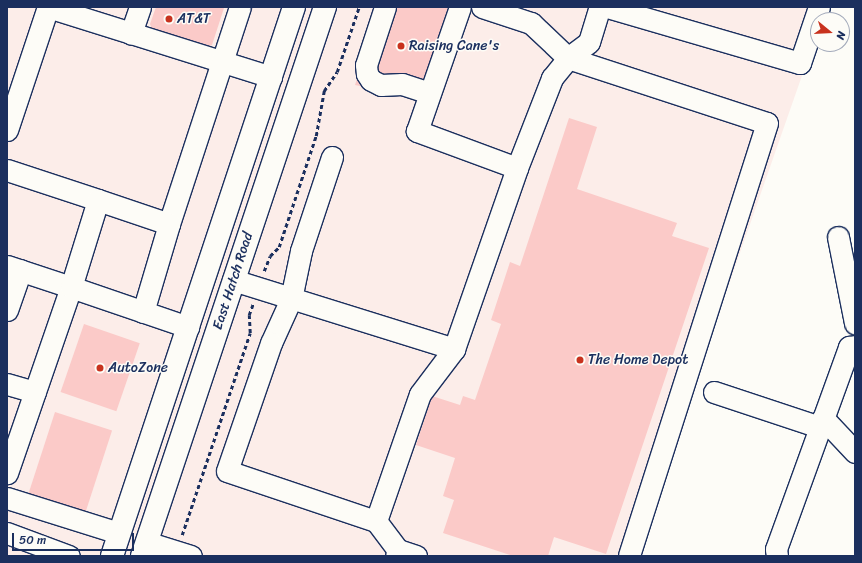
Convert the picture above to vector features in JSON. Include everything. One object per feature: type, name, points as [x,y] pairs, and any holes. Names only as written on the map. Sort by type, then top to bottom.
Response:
[{"type":"main road","name":"East Hatch Road","points":[[112,556],[294,7]]},
{"type":"main road","name":"East Hatch Road","points":[[144,549],[325,7]]},
{"type":"lane","points":[[7,130],[48,7],[271,77]]},
{"type":"lane","points":[[131,33],[140,7]]},
{"type":"lane","points":[[143,312],[169,224],[240,7]]},
{"type":"lane","points":[[385,7],[366,65],[367,74],[371,80],[381,85],[402,84],[430,93]]},
{"type":"lane","points":[[460,7],[417,131],[517,168]]},
{"type":"lane","points":[[482,7],[531,23],[568,58],[767,123],[629,556]]},
{"type":"lane","points":[[376,521],[420,394],[454,349],[517,168],[552,78],[568,58],[589,42],[600,7]]},
{"type":"lane","points":[[607,7],[800,63],[818,7]]},
{"type":"lane","points":[[332,156],[302,251],[291,299],[271,343],[227,471],[376,521],[403,554]]},
{"type":"lane","points":[[7,170],[169,224]]},
{"type":"lane","points":[[7,473],[71,287],[98,200]]},
{"type":"lane","points":[[838,237],[855,323]]},
{"type":"lane","points":[[7,310],[14,268],[188,327]]},
{"type":"lane","points":[[233,280],[454,349]]},
{"type":"lane","points":[[777,556],[776,549],[849,347],[855,346]]},
{"type":"lane","points":[[7,384],[35,392]]},
{"type":"lane","points":[[714,392],[822,422],[855,452]]},
{"type":"lane","points":[[7,498],[119,533]]},
{"type":"lane","points":[[7,533],[69,556]]},
{"type":"lane","points":[[7,541],[49,556]]},
{"type":"lane","points":[[144,549],[191,556]]},
{"type":"shaded area","points":[[7,7],[826,7],[824,12],[810,12],[810,52],[634,556],[7,556]]},
{"type":"building","points":[[156,7],[224,8],[212,45],[206,47],[152,29],[150,24]]},
{"type":"building","name":"Raising Cane's","points":[[380,7],[448,7],[418,98],[355,85]]},
{"type":"building","name":"The Home Depot","points":[[569,118],[597,127],[577,189],[677,223],[672,236],[709,248],[606,554],[554,537],[548,556],[513,556],[443,533],[454,500],[443,496],[455,458],[416,445],[432,396],[460,405],[463,396],[475,400],[501,324],[491,320],[510,262],[520,266]]},
{"type":"building","name":"AutoZone","points":[[84,324],[140,343],[116,411],[61,392]]},
{"type":"building","points":[[55,412],[112,431],[85,512],[28,494]]},
{"type":"place","name":"AT&T","points":[[169,19]]},
{"type":"place","name":"Raising Cane's","points":[[401,46]]},
{"type":"place","name":"The Home Depot","points":[[580,360]]},
{"type":"place","name":"AutoZone","points":[[100,368]]}]
